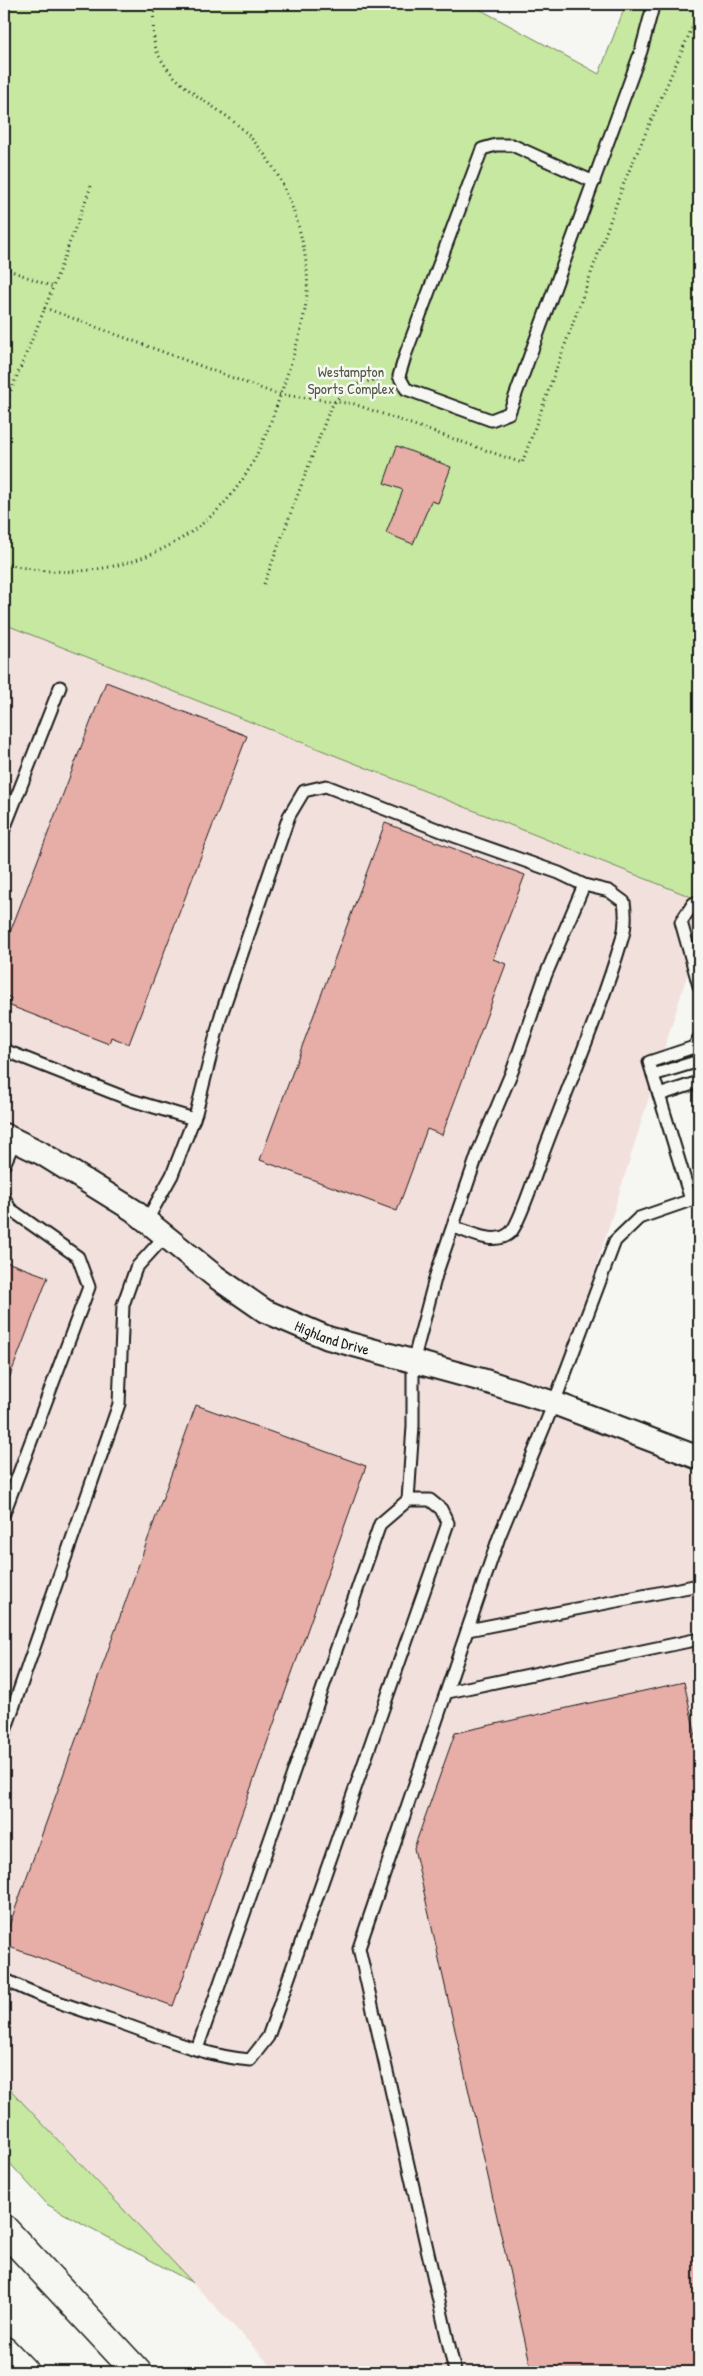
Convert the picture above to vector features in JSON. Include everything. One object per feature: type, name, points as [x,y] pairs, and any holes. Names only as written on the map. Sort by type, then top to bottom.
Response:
[{"type":"highway","points":[[4,2229],[138,2372]]},
{"type":"highway","points":[[4,2351],[24,2372]]},
{"type":"street","name":"Highland Drive","points":[[9,1137],[87,1180],[147,1220],[216,1277],[265,1311],[328,1338],[482,1380],[554,1403],[699,1458]]},
{"type":"lane","points":[[594,182],[512,145],[496,144],[482,149],[406,353],[399,376],[406,389],[491,420],[509,413],[594,182],[641,51],[652,4]]},
{"type":"lane","points":[[4,829],[60,687]]},
{"type":"lane","points":[[147,1220],[172,1175],[194,1119],[224,1006],[289,816],[304,792],[326,786],[457,838],[559,873],[584,885],[609,891],[624,902],[627,916],[622,938],[531,1186],[511,1232],[502,1238],[490,1239],[454,1227]]},
{"type":"lane","points":[[408,1500],[412,1426],[412,1362],[436,1275],[479,1150],[513,1069],[544,979],[584,885]]},
{"type":"lane","points":[[699,901],[693,904],[681,922],[694,947],[699,985]]},
{"type":"lane","points":[[455,2372],[359,1948],[448,1692],[499,1538],[554,1403],[615,1241],[639,1218],[695,1199],[649,1062],[694,1047],[699,1038]]},
{"type":"lane","points":[[4,1050],[131,1100],[194,1119]]},
{"type":"lane","points":[[654,1075],[699,1060]]},
{"type":"lane","points":[[659,1094],[699,1082]]},
{"type":"lane","points":[[4,1165],[9,1137]]},
{"type":"lane","points":[[4,1197],[10,1209],[78,1257],[89,1287],[4,1513]]},
{"type":"lane","points":[[4,1734],[119,1404],[123,1305],[136,1268],[166,1235]]},
{"type":"lane","points":[[4,1979],[25,1990],[222,2058],[250,2060],[268,2037],[448,1523],[441,1509],[430,1500],[408,1500],[380,1524],[197,2049]]},
{"type":"lane","points":[[468,1630],[699,1585]]},
{"type":"lane","points":[[448,1692],[699,1639]]},
{"type":"path","points":[[4,562],[21,568],[61,573],[80,572],[109,567],[153,555],[183,538],[217,508],[248,471],[261,446],[301,330],[307,286],[306,263],[296,215],[275,171],[259,146],[229,118],[182,85],[166,67],[155,44],[152,4]]},
{"type":"path","points":[[45,308],[280,395],[336,400],[354,404],[522,463],[625,180],[699,12]]},
{"type":"path","points":[[7,400],[45,308],[91,186]]},
{"type":"path","points":[[4,268],[53,286]]},
{"type":"path","points":[[264,584],[330,410],[336,400],[349,387],[363,382],[399,376]]},
{"type":"shaded area","points":[[4,624],[699,900],[699,937],[554,1402],[699,1447],[699,2372],[277,2372],[4,2083]]},
{"type":"green space","name":"Westampton Sports Complex","points":[[4,4],[470,4],[599,74],[626,4],[699,4],[699,900],[4,624]]},
{"type":"green space","points":[[4,2083],[193,2283],[48,2205],[4,2157]]},
{"type":"building","points":[[397,446],[451,467],[438,503],[431,501],[413,544],[386,533],[403,490],[384,483]]},
{"type":"building","points":[[106,682],[247,736],[129,1044],[111,1037],[109,1044],[8,1005],[11,998],[4,995],[4,948]]},
{"type":"building","points":[[385,823],[525,875],[493,959],[506,964],[442,1135],[427,1129],[397,1211],[260,1160]]},
{"type":"building","points":[[4,1261],[48,1277],[5,1389],[4,1389]]},
{"type":"building","points":[[196,1405],[366,1466],[173,2006],[4,1945],[4,1940]]},
{"type":"building","points":[[684,1682],[699,1751],[699,2372],[532,2372],[414,1848],[455,1733]]}]
